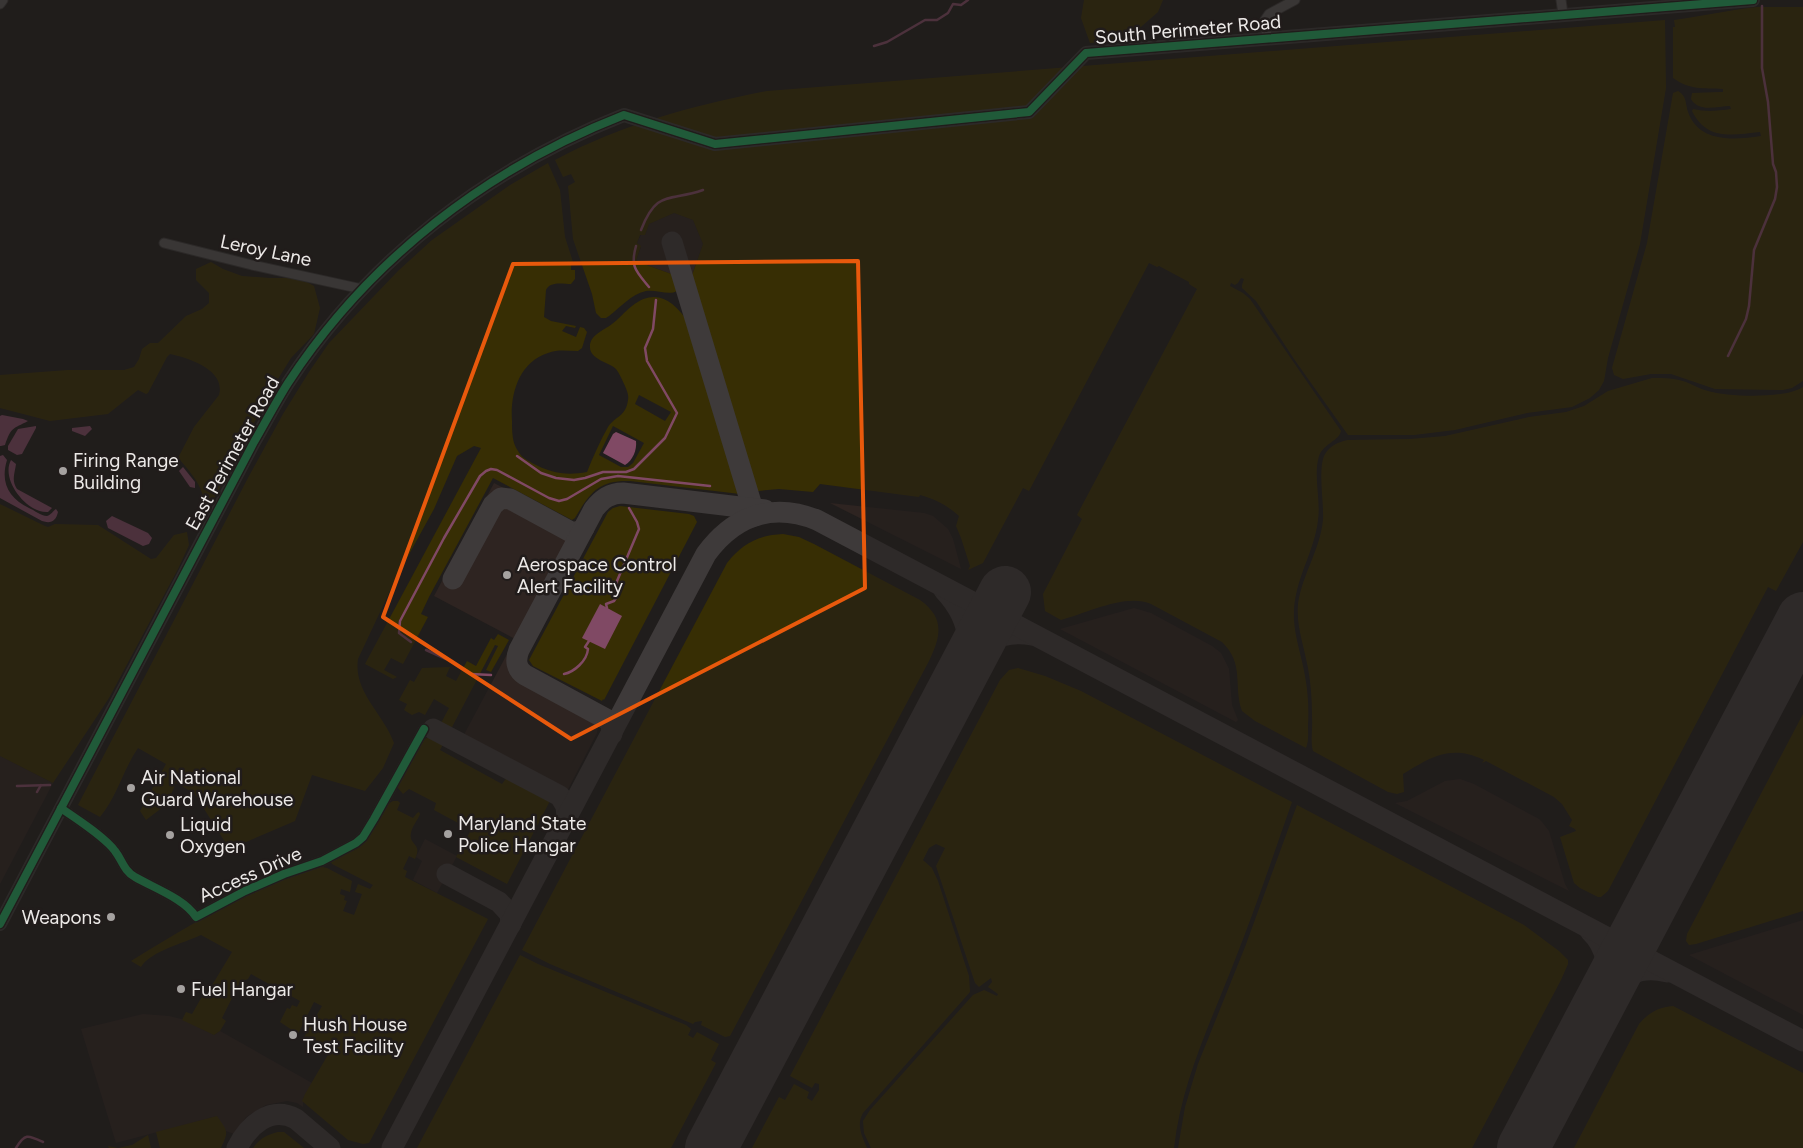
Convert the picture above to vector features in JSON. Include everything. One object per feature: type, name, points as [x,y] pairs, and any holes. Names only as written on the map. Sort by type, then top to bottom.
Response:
[{"type":"street","points":[[0,4],[3,0]]},
{"type":"street","points":[[1268,38],[1265,20],[1269,14],[1295,0]]},
{"type":"street","points":[[1561,0],[1563,14]]},
{"type":"street","name":"South Perimeter Road","points":[[624,114],[715,144],[1029,112],[1086,53],[1753,0]]},
{"type":"street","name":"East Perimeter Road","points":[[0,924],[278,400],[317,342],[362,289],[415,238],[488,183],[552,146],[624,114]]},
{"type":"street","name":"Leroy Lane","points":[[164,243],[252,265],[329,280],[362,289]]},
{"type":"street","name":"Access Drive","points":[[61,808],[106,841],[133,876],[188,907],[196,917],[245,891],[284,874],[322,861],[356,843],[363,837],[374,819],[424,728]]},
{"type":"highlighted area","points":[[858,261],[865,588],[571,739],[383,617],[513,264]]},
{"type":"shaded area","points":[[1084,0],[1163,0],[1158,12],[1126,40],[1090,43],[1081,18]]},
{"type":"shaded area","points":[[1757,7],[1803,7],[1803,381],[1792,388],[1783,390],[1715,389],[1671,374],[1651,374],[1623,379],[1614,375],[1612,368],[1647,243],[1673,93],[1678,91],[1683,95],[1693,122],[1709,134],[1729,138],[1761,136],[1760,132],[1721,134],[1713,132],[1698,121],[1692,111],[1693,109],[1712,111],[1731,109],[1730,106],[1699,106],[1691,99],[1692,93],[1723,92],[1723,89],[1685,85],[1673,78],[1674,20]]},
{"type":"shaded area","points":[[1665,20],[1666,88],[1640,244],[1608,358],[1604,381],[1599,390],[1590,398],[1572,407],[1527,413],[1455,430],[1414,435],[1348,435],[1294,359],[1256,301],[1242,288],[1244,279],[1241,278],[1235,285],[1231,283],[1230,286],[1250,299],[1341,431],[1324,448],[1319,456],[1317,471],[1319,504],[1316,533],[1296,593],[1294,606],[1297,641],[1308,694],[1308,743],[1306,748],[1255,721],[1242,711],[1234,659],[1222,642],[1151,604],[1141,601],[1118,602],[1061,620],[1045,611],[1043,594],[1082,519],[1077,515],[1197,289],[1189,284],[1189,282],[1159,266],[1157,267],[1149,263],[1029,491],[1023,488],[983,563],[968,570],[970,566],[956,526],[959,516],[931,498],[920,495],[919,497],[820,484],[813,492],[779,489],[754,490],[690,281],[703,244],[693,220],[674,213],[649,224],[645,235],[640,235],[637,243],[641,246],[636,261],[674,275],[678,287],[677,291],[670,293],[646,291],[640,293],[630,298],[606,318],[601,318],[596,313],[592,294],[573,239],[568,186],[575,182],[571,174],[563,177],[555,160],[632,126],[712,103],[767,91]]},
{"type":"shaded area","points":[[548,163],[560,190],[565,237],[574,265],[571,265],[571,270],[575,270],[575,279],[571,284],[557,284],[548,287],[546,290],[544,317],[551,321],[576,326],[575,328],[566,326],[562,331],[576,337],[580,327],[584,328],[587,332],[582,348],[578,351],[548,353],[538,357],[523,371],[515,390],[512,411],[513,437],[519,453],[532,463],[552,471],[565,474],[587,472],[608,427],[623,413],[627,406],[628,398],[628,393],[616,369],[597,358],[591,352],[590,344],[597,334],[615,322],[632,306],[641,300],[657,297],[664,299],[677,308],[688,322],[740,494],[619,481],[602,486],[596,490],[572,520],[493,478],[429,597],[421,614],[428,617],[403,664],[391,658],[384,670],[397,677],[393,679],[365,664],[481,448],[474,446],[457,456],[434,509],[396,578],[358,659],[360,682],[394,743],[383,768],[365,791],[312,775],[295,821],[246,842],[225,842],[194,793],[176,783],[167,804],[146,820],[140,811],[166,764],[138,748],[111,801],[100,817],[78,805],[249,476],[283,414],[329,343],[398,271],[432,240],[510,185]],"holes":[[[639,395],[671,412],[665,421],[635,404]],[[613,426],[644,443],[633,463],[628,467],[621,467],[599,455]]]},
{"type":"shaded area","points":[[674,213],[693,220],[703,244],[690,281],[636,261],[641,247],[637,243],[641,235],[645,235],[649,224]]},
{"type":"shaded area","points":[[211,262],[242,276],[300,278],[314,286],[320,308],[314,334],[291,358],[273,387],[212,503],[204,505],[198,483],[178,458],[194,427],[219,395],[220,386],[217,379],[212,372],[196,362],[170,354],[148,393],[146,394],[138,390],[108,414],[50,421],[0,408],[0,375],[68,370],[124,370],[134,367],[142,349],[150,343],[158,343],[186,316],[202,309],[209,303],[209,293],[196,280],[196,269]]},
{"type":"shaded area","points":[[1652,378],[1678,380],[1708,391],[1742,396],[1784,394],[1803,387],[1803,542],[1776,591],[1768,587],[1608,891],[1601,897],[1598,897],[1574,883],[1560,837],[1576,831],[1569,826],[1572,820],[1562,804],[1554,797],[1486,761],[1482,763],[1484,760],[1482,759],[1460,753],[1450,753],[1432,758],[1403,774],[1404,792],[1397,794],[1388,792],[1313,751],[1311,686],[1299,628],[1298,604],[1323,520],[1322,462],[1328,450],[1334,445],[1348,440],[1410,439],[1445,436],[1529,417],[1566,412],[1584,406],[1608,391]]},
{"type":"shaded area","points":[[0,416],[28,421],[13,429],[5,445],[0,446]]},
{"type":"shaded area","points":[[36,426],[22,454],[17,455],[8,450],[8,446],[18,429]]},
{"type":"shaded area","points":[[90,426],[92,429],[85,436],[72,431],[72,428]]},
{"type":"shaded area","points":[[616,432],[636,441],[634,454],[625,465],[603,453]]},
{"type":"shaded area","points":[[3,455],[7,460],[5,476],[11,494],[16,500],[42,515],[47,516],[56,509],[58,512],[53,521],[42,521],[0,498],[0,456]]},
{"type":"shaded area","points":[[11,460],[16,464],[14,480],[17,489],[52,508],[48,512],[32,508],[18,494],[9,477]]},
{"type":"shaded area","points":[[183,467],[195,482],[195,488],[190,487],[179,471]]},
{"type":"shaded area","points":[[494,483],[572,523],[578,521],[592,497],[603,488],[623,484],[663,488],[661,507],[622,502],[612,504],[604,510],[525,658],[529,667],[584,696],[576,712],[593,720],[598,726],[597,733],[563,799],[459,744],[515,639],[434,596]]},
{"type":"shaded area","points":[[830,503],[924,513],[933,516],[948,529],[953,539],[961,569]]},
{"type":"shaded area","points":[[0,504],[48,527],[55,524],[98,525],[151,559],[156,558],[174,535],[187,532],[189,545],[178,569],[109,698],[53,783],[0,756]]},
{"type":"shaded area","points":[[620,506],[689,514],[694,516],[697,522],[602,701],[533,666],[529,660],[608,512]]},
{"type":"shaded area","points":[[112,516],[148,533],[152,538],[149,544],[143,546],[108,528],[106,521]]},
{"type":"shaded area","points":[[783,534],[799,537],[814,544],[920,600],[934,614],[937,621],[938,635],[929,661],[730,1036],[725,1037],[701,1025],[702,1021],[693,1024],[550,964],[522,950],[727,563],[751,542],[766,536]]},
{"type":"shaded area","points":[[600,604],[622,616],[605,649],[582,638]]},
{"type":"shaded area","points":[[1134,608],[1151,613],[1212,646],[1221,653],[1229,669],[1232,705],[1238,720],[1236,722],[1060,629]]},
{"type":"shaded area","points":[[498,634],[509,640],[491,672],[486,670],[498,646],[495,645],[440,750],[502,784],[508,776],[551,799],[507,884],[456,857],[471,830],[434,810],[436,803],[409,789],[403,794],[398,788],[398,782],[422,740],[429,737],[433,739],[437,732],[446,734],[449,729],[440,725],[449,708],[434,699],[425,715],[419,712],[412,715],[404,710],[407,704],[399,700],[410,680],[414,682],[422,668],[450,667],[446,676],[456,681],[467,661],[476,666],[491,638],[494,640]]},
{"type":"shaded area","points":[[1018,668],[1045,676],[1081,691],[1292,802],[1247,929],[1196,1057],[1183,1102],[1174,1148],[871,1148],[864,1133],[863,1121],[870,1110],[973,995],[984,990],[997,996],[998,994],[988,987],[992,982],[991,978],[979,987],[975,983],[936,866],[945,848],[936,844],[929,848],[923,860],[932,868],[938,881],[969,976],[970,992],[863,1113],[860,1126],[867,1148],[752,1148],[779,1097],[785,1100],[794,1084],[809,1092],[807,1098],[812,1101],[819,1090],[819,1084],[815,1083],[812,1088],[790,1076],[1000,680],[1009,670]]},
{"type":"shaded area","points":[[1803,714],[1803,911],[1689,945],[1686,941],[1687,934]]},
{"type":"shaded area","points":[[0,756],[53,783],[0,884]]},
{"type":"shaded area","points":[[1460,779],[1474,784],[1542,822],[1549,831],[1565,884],[1569,891],[1395,803],[1407,801],[1445,781]]},
{"type":"shaded area","points":[[393,801],[400,803],[397,810],[413,818],[417,813],[419,812],[420,814],[411,833],[411,840],[416,847],[417,854],[415,859],[409,856],[403,869],[407,871],[405,877],[488,919],[369,1143],[363,1144],[348,1140],[302,1101],[329,1053],[317,1045],[318,1043],[304,1037],[322,1006],[314,1002],[298,1034],[280,1022],[287,1008],[290,1009],[292,1005],[297,1007],[300,1001],[251,974],[248,979],[240,982],[222,1018],[226,1021],[220,1031],[214,1035],[182,1020],[186,1012],[192,1014],[208,986],[211,987],[232,952],[201,935],[152,956],[141,967],[131,961],[199,920],[245,896],[318,866],[327,868],[352,881],[350,892],[341,889],[340,894],[345,896],[344,900],[347,901],[343,911],[354,915],[362,894],[355,892],[358,884],[370,889],[373,885],[331,862],[361,846],[385,808]]},
{"type":"shaded area","points":[[1297,805],[1524,925],[1568,960],[1561,980],[1472,1148],[1178,1148],[1185,1107],[1198,1064],[1245,947]]},
{"type":"shaded area","points":[[425,839],[457,856],[437,893],[413,880],[422,861],[416,857]]},
{"type":"shaded area","points":[[1803,920],[1803,1015],[1689,955]]},
{"type":"shaded area","points":[[520,955],[686,1025],[691,1029],[688,1035],[693,1038],[697,1032],[719,1044],[711,1060],[716,1063],[671,1148],[417,1148]]},
{"type":"shaded area","points":[[1673,1006],[1803,1073],[1803,1148],[1574,1148],[1639,1024],[1654,1011]]},
{"type":"shaded area","points":[[143,1014],[181,1019],[214,1035],[220,1031],[312,1083],[303,1098],[303,1107],[297,1103],[287,1101],[266,1105],[246,1117],[234,1134],[226,1131],[217,1116],[116,1143],[81,1029]]},
{"type":"shaded area","points":[[217,1116],[226,1132],[221,1148],[160,1148],[156,1132]]},
{"type":"shaded area","points":[[284,1132],[304,1148],[253,1148],[264,1137]]},
{"type":"shaded area","points":[[148,1135],[151,1148],[118,1148],[132,1145]]},
{"type":"waterway","points":[[874,46],[887,42],[925,20],[937,20],[948,13],[953,4],[961,5],[968,0]]},
{"type":"waterway","points":[[1728,356],[1746,319],[1754,250],[1775,199],[1777,187],[1776,172],[1773,164],[1768,102],[1762,68],[1762,6]]},
{"type":"waterway","points":[[641,230],[647,217],[659,202],[703,190]]},
{"type":"waterway","points":[[636,246],[634,253],[635,268],[649,287]]},
{"type":"waterway","points":[[517,456],[541,473],[556,478],[574,480],[603,472],[626,472],[634,469],[665,438],[677,413],[647,361],[645,348],[653,329],[656,300]]},
{"type":"waterway","points":[[411,642],[399,633],[400,621],[444,538],[480,476],[486,471],[491,469],[497,470],[549,498],[559,501],[567,499],[601,479],[618,476],[710,486]]},
{"type":"waterway","points":[[607,608],[606,604],[614,601],[616,598],[617,581],[639,529],[629,508]]},
{"type":"waterway","points":[[564,674],[583,662],[588,649],[585,647],[589,641]]},
{"type":"waterway","points":[[426,650],[446,659]]},
{"type":"waterway","points":[[471,674],[491,675]]},
{"type":"waterway","points":[[37,792],[41,785]]},
{"type":"waterway","points":[[17,786],[50,785]]},
{"type":"waterway","points":[[16,1148],[27,1137],[43,1142]]},
{"type":"taxiway","points":[[672,242],[755,516]]},
{"type":"taxiway","points":[[612,734],[611,724],[608,720],[525,675],[518,667],[517,661],[519,650],[594,509],[607,497],[623,493],[765,510]]},
{"type":"taxiway","points":[[453,579],[493,505],[501,498],[510,499],[571,532],[579,532],[584,528]]},
{"type":"taxiway","points":[[392,1148],[706,554],[729,530],[755,516],[769,513],[785,512],[817,520],[1803,1041]]},
{"type":"taxiway","points":[[944,590],[957,607],[966,626],[968,643],[966,668]]},
{"type":"taxiway","points":[[966,668],[978,652],[989,642],[1010,634],[1032,635]]},
{"type":"taxiway","points":[[433,729],[560,796],[566,806],[567,817]]},
{"type":"taxiway","points":[[447,874],[499,902],[510,914],[511,924]]},
{"type":"taxiway","points":[[1590,931],[1601,946],[1606,962],[1605,988],[1602,997]]},
{"type":"taxiway","points":[[1602,997],[1623,978],[1631,974],[1648,970],[1667,972]]},
{"type":"taxiway","points":[[237,1148],[254,1125],[269,1116],[277,1115],[286,1115],[296,1119],[330,1148]]},
{"type":"runway","points":[[711,1148],[1005,592]]},
{"type":"runway","points":[[1523,1148],[1803,618]]},
{"type":"cycle path","points":[[0,924],[254,442],[288,383],[320,338],[356,296],[394,258],[435,222],[479,190],[526,162],[574,137],[624,115],[715,144],[1029,112],[1086,53],[1753,0]]},
{"type":"cycle path","points":[[61,808],[104,839],[115,851],[131,875],[177,899],[196,917],[245,891],[284,874],[322,861],[356,843],[363,837],[374,819],[424,729]]},
{"type":"place","name":"Firing Range Building","points":[[63,471]]},
{"type":"place","name":"Aerospace Control Alert Facility","points":[[507,575]]},
{"type":"place","name":"Air National Guard Warehouse","points":[[131,788]]},
{"type":"place","name":"Maryland State Police Hangar","points":[[448,834]]},
{"type":"place","name":"Liquid Oxygen","points":[[170,835]]},
{"type":"place","name":"Weapons","points":[[111,917]]},
{"type":"place","name":"Fuel Hangar","points":[[181,989]]},
{"type":"place","name":"Hush House Test Facility","points":[[293,1035]]}]
